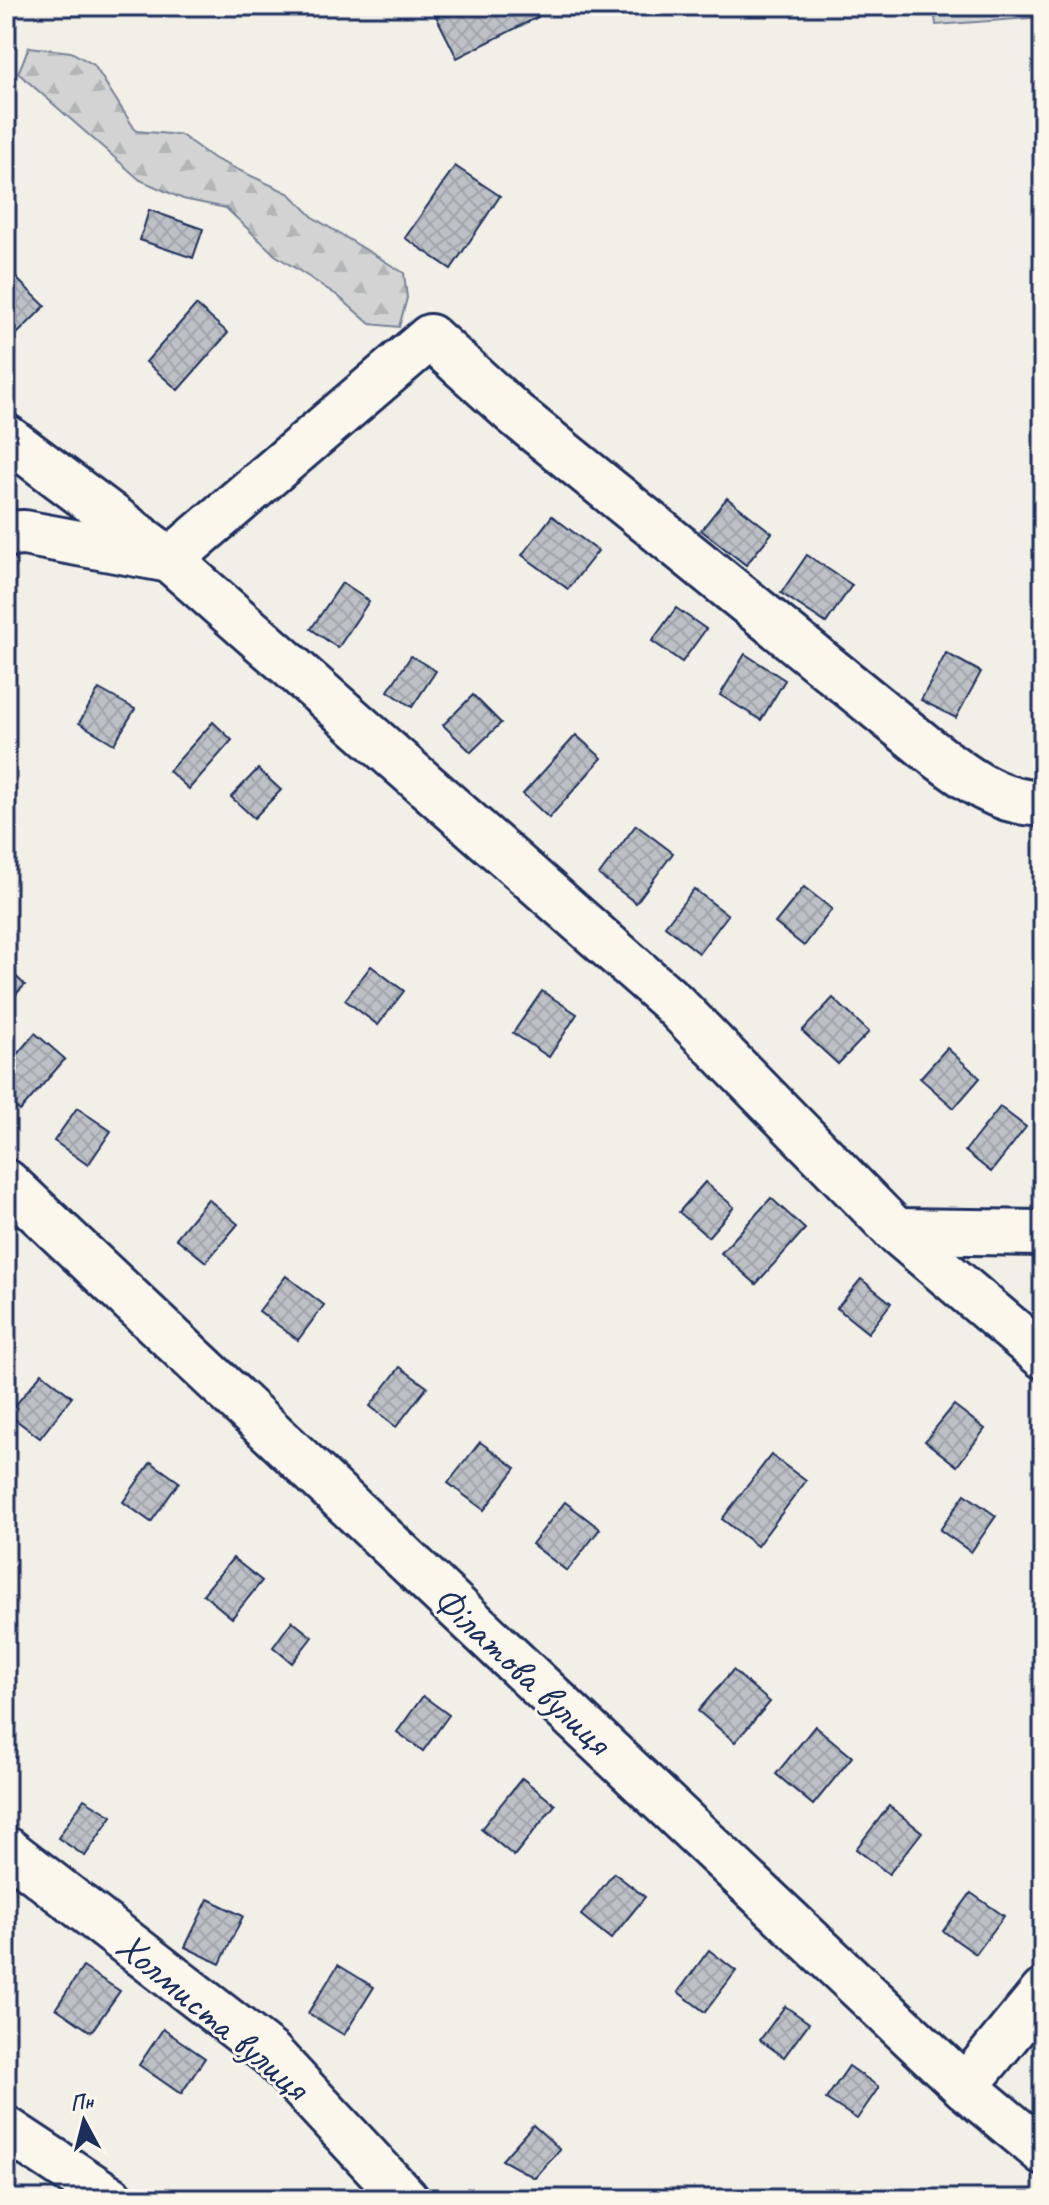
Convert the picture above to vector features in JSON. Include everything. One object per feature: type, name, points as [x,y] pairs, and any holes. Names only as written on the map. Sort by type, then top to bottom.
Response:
[{"type":"street","points":[[170,560],[430,337],[515,414],[972,783],[1025,804],[1043,803]]},
{"type":"street","points":[[6,437],[170,560],[672,1002],[896,1231],[1043,1356]]},
{"type":"street","points":[[6,534],[24,533],[170,560]]},
{"type":"street","name":"Філатова вулиця","points":[[6,1182],[965,2087],[1043,2152]]},
{"type":"street","points":[[896,1231],[1043,1233]]},
{"type":"street","name":"Холмиста вулиця","points":[[6,1849],[271,2054],[406,2199]]},
{"type":"street","points":[[965,2087],[1043,1992]]},
{"type":"street","points":[[6,2129],[112,2199]]},
{"type":"green space","points":[[934,6],[1043,6],[1043,17],[936,25]]},
{"type":"green space","points":[[29,47],[71,52],[94,65],[136,131],[181,135],[213,158],[290,194],[314,218],[404,273],[407,298],[399,327],[370,324],[338,296],[275,255],[226,208],[183,199],[140,180],[18,73]]},
{"type":"building","points":[[431,6],[532,6],[538,17],[457,58]]},
{"type":"building","points":[[455,166],[500,196],[451,269],[405,238]]},
{"type":"building","points":[[149,210],[203,229],[193,258],[140,240]]},
{"type":"building","points":[[13,275],[45,306],[11,340],[6,335],[6,282]]},
{"type":"building","points":[[196,305],[228,333],[178,390],[146,362]]},
{"type":"building","points":[[727,498],[772,533],[746,565],[701,530]]},
{"type":"building","points":[[552,516],[598,551],[568,589],[522,555]]},
{"type":"building","points":[[807,555],[852,585],[826,623],[781,593]]},
{"type":"building","points":[[342,583],[369,601],[338,648],[311,629]]},
{"type":"building","points":[[676,608],[706,629],[682,662],[652,641]]},
{"type":"building","points":[[946,653],[981,672],[956,718],[921,700]]},
{"type":"building","points":[[745,654],[785,680],[761,720],[720,695]]},
{"type":"building","points":[[411,656],[436,671],[412,707],[388,691]]},
{"type":"building","points":[[99,689],[135,709],[114,744],[79,723]]},
{"type":"building","points":[[473,695],[501,723],[471,752],[443,725]]},
{"type":"building","points":[[213,722],[232,740],[189,789],[169,771]]},
{"type":"building","points":[[576,735],[602,758],[549,818],[523,794]]},
{"type":"building","points":[[258,769],[281,790],[254,818],[231,797]]},
{"type":"building","points":[[636,825],[673,853],[636,903],[599,875]]},
{"type":"building","points":[[804,887],[832,909],[804,946],[775,923]]},
{"type":"building","points":[[694,889],[728,915],[699,953],[665,926]]},
{"type":"building","points":[[371,966],[404,991],[378,1025],[345,1000]]},
{"type":"building","points":[[6,967],[25,985],[6,1004]]},
{"type":"building","points":[[542,991],[577,1014],[549,1057],[513,1033]]},
{"type":"building","points":[[833,998],[869,1032],[838,1064],[802,1031]]},
{"type":"building","points":[[35,1033],[65,1059],[20,1111],[6,1099],[6,1067]]},
{"type":"building","points":[[947,1048],[980,1078],[954,1108],[920,1078]]},
{"type":"building","points":[[1000,1107],[1026,1127],[991,1172],[965,1151]]},
{"type":"building","points":[[77,1108],[111,1131],[88,1165],[54,1141]]},
{"type":"building","points":[[705,1182],[734,1207],[708,1237],[679,1212]]},
{"type":"building","points":[[771,1198],[805,1229],[756,1284],[721,1253]]},
{"type":"building","points":[[208,1199],[238,1224],[206,1262],[176,1238]]},
{"type":"building","points":[[286,1276],[324,1305],[298,1340],[259,1311]]},
{"type":"building","points":[[861,1279],[891,1303],[868,1333],[837,1308]]},
{"type":"building","points":[[400,1367],[427,1387],[396,1427],[370,1406]]},
{"type":"building","points":[[42,1373],[72,1397],[40,1438],[8,1414]]},
{"type":"building","points":[[954,1405],[985,1429],[957,1466],[925,1441]]},
{"type":"building","points":[[480,1442],[516,1468],[484,1510],[448,1483]]},
{"type":"building","points":[[771,1455],[806,1481],[757,1546],[722,1519]]},
{"type":"building","points":[[151,1462],[179,1482],[151,1522],[123,1502]]},
{"type":"building","points":[[965,1494],[996,1516],[971,1552],[940,1530]]},
{"type":"building","points":[[565,1502],[600,1529],[567,1571],[532,1544]]},
{"type":"building","points":[[233,1558],[262,1581],[232,1618],[203,1594]]},
{"type":"building","points":[[292,1621],[312,1637],[292,1663],[273,1647]]},
{"type":"building","points":[[733,1670],[770,1702],[735,1742],[698,1711]]},
{"type":"building","points":[[423,1696],[449,1715],[423,1751],[397,1732]]},
{"type":"building","points":[[815,1726],[852,1757],[813,1805],[776,1774]]},
{"type":"building","points":[[522,1778],[555,1805],[514,1856],[481,1829]]},
{"type":"building","points":[[84,1799],[112,1816],[85,1856],[58,1838]]},
{"type":"building","points":[[889,1806],[922,1832],[889,1874],[856,1849]]},
{"type":"building","points":[[614,1873],[645,1897],[611,1939],[581,1915]]},
{"type":"building","points":[[971,1893],[1004,1916],[976,1954],[943,1931]]},
{"type":"building","points":[[208,1899],[243,1916],[220,1964],[185,1947]]},
{"type":"building","points":[[709,1950],[736,1971],[705,2012],[678,1992]]},
{"type":"building","points":[[338,1965],[374,1987],[344,2035],[308,2013]]},
{"type":"building","points":[[83,1967],[120,1991],[91,2032],[56,2008]]},
{"type":"building","points":[[785,2006],[809,2023],[784,2057],[760,2040]]},
{"type":"building","points":[[163,2029],[205,2058],[181,2094],[139,2065]]},
{"type":"building","points":[[849,2066],[879,2087],[857,2119],[826,2099]]},
{"type":"building","points":[[533,2125],[560,2149],[535,2178],[502,2160]]}]
